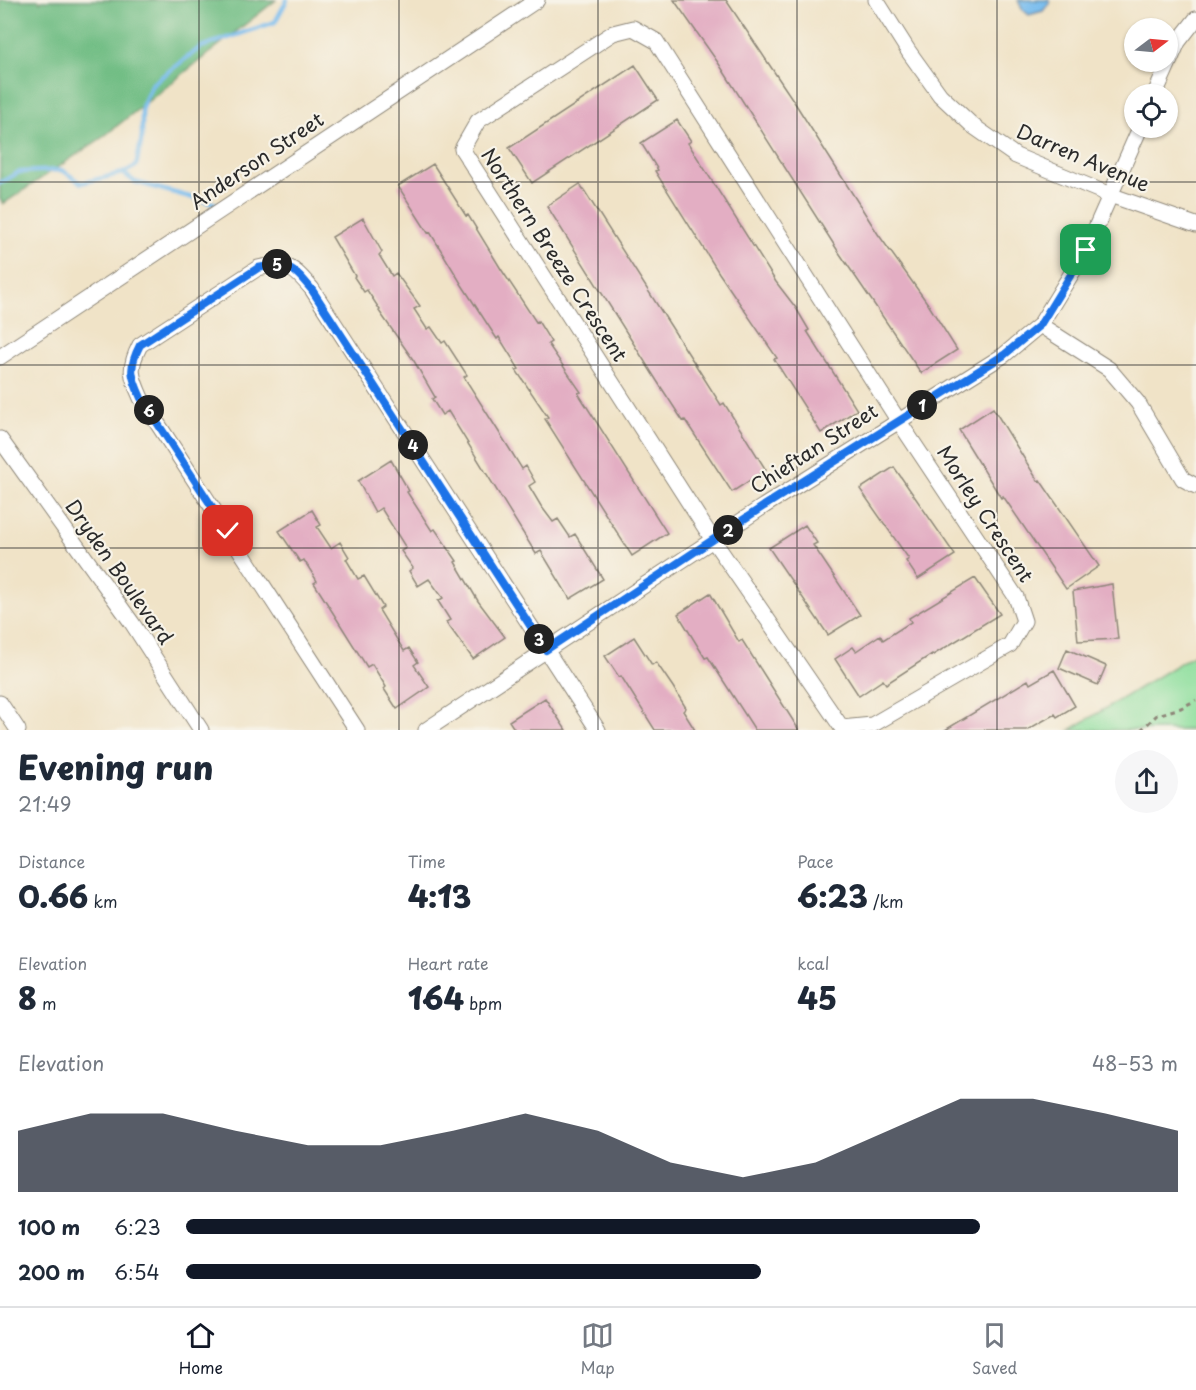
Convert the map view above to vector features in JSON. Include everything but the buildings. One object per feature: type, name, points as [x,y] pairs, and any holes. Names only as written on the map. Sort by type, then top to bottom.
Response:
[{"type":"street","name":"Anderson Street","points":[[0,357],[537,0]]},
{"type":"street","name":"Darren Avenue","points":[[876,0],[940,95],[973,126],[1016,156],[1110,195],[1196,225]]},
{"type":"street","points":[[1159,84],[1178,42],[1196,19]]},
{"type":"street","name":"Northern Breeze Crescent","points":[[713,540],[462,149],[478,121],[613,33],[633,28],[656,41],[898,420]]},
{"type":"street","name":"Chieftan Street","points":[[426,730],[713,540],[898,420],[1004,355],[1040,325],[1086,250],[1136,138]]},
{"type":"street","points":[[357,730],[141,398],[133,379],[132,360],[140,345],[258,268],[275,264],[290,266],[312,290],[598,730]]},
{"type":"street","points":[[1040,325],[1109,369],[1138,403],[1183,479],[1196,486]]},
{"type":"street","name":"Morley Crescent","points":[[713,540],[842,728],[872,725],[1010,645],[1024,621],[1016,597],[898,420]]},
{"type":"street","name":"Dryden Boulevard","points":[[0,439],[132,623],[201,730]]},
{"type":"street","points":[[0,703],[18,730]]},
{"type":"path","points":[[1144,729],[1157,715],[1181,708],[1196,700]]},
{"type":"green space","points":[[0,0],[38,0],[40,2],[42,0],[276,0],[103,137],[3,204],[0,199]]},
{"type":"green space","points":[[1196,653],[1196,730],[1070,730]]},
{"type":"water","points":[[1018,0],[1049,0],[1050,3],[1043,11],[1029,15],[1022,9]]},
{"type":"waterway","points":[[0,183],[19,172],[62,170],[81,183],[123,173],[136,166],[142,137],[142,107],[152,84],[201,47],[275,22],[287,0]]},
{"type":"waterway","points":[[123,173],[135,182],[219,205]]},
{"type":"route","points":[[228,531],[141,398],[133,379],[132,360],[140,345],[258,268],[275,264],[290,266],[312,290],[546,650],[764,506],[956,383],[1004,355],[1040,325],[1086,250]]}]
